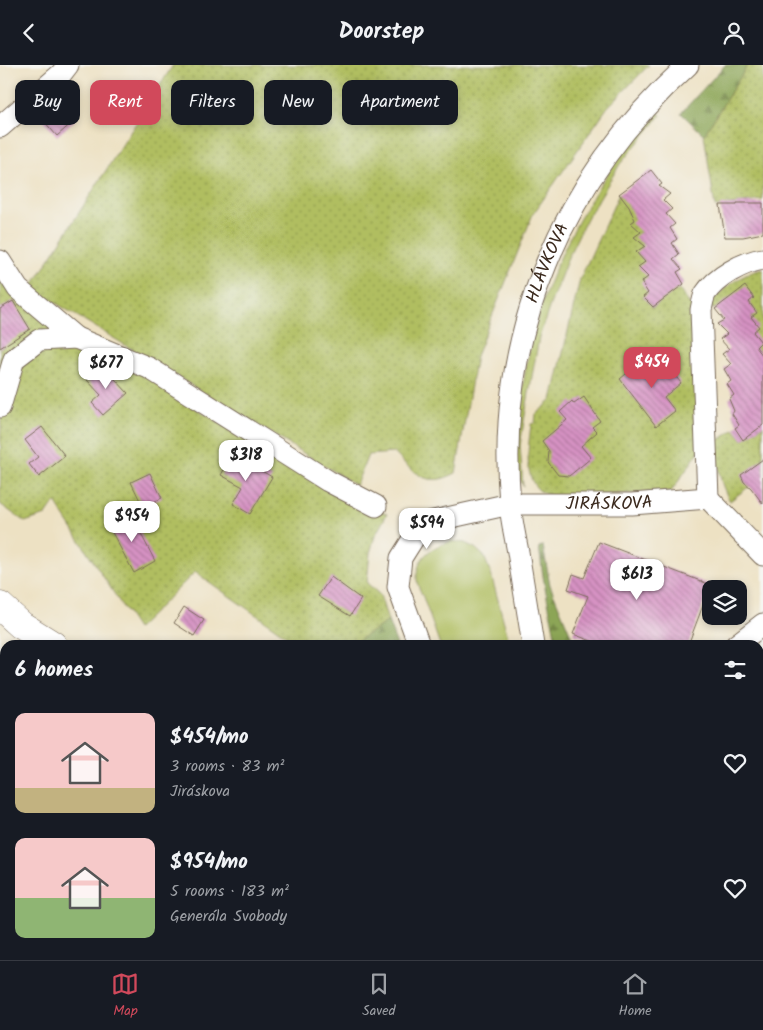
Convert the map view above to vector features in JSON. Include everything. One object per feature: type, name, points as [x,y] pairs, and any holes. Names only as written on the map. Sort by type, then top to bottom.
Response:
[{"type":"main road","points":[[0,606],[21,625],[45,640]]},
{"type":"street","points":[[0,127],[68,65]]},
{"type":"street","name":"HLÁVKOVA","points":[[532,640],[510,505],[508,421],[515,370],[527,318],[540,277],[568,216],[587,184],[614,145],[664,87],[688,65]]},
{"type":"street","points":[[763,259],[747,263],[711,286],[704,296],[701,310],[708,498],[763,555]]},
{"type":"street","points":[[0,261],[18,289],[76,338],[148,368],[328,481],[376,506]]},
{"type":"street","points":[[0,407],[14,359],[39,340],[76,338]]},
{"type":"street","name":"JIRÁSKOVA","points":[[510,505],[632,504],[708,498]]},
{"type":"street","points":[[417,640],[398,587],[401,558],[418,531],[429,523],[510,505]]},
{"type":"street","points":[[742,640],[763,624]]},
{"type":"green space","points":[[173,65],[649,65],[607,108],[533,214],[476,356],[456,473],[446,478],[429,479],[422,477],[408,467],[394,453],[368,455],[356,485],[31,288],[135,125],[161,125],[161,84]]},
{"type":"green space","points":[[725,65],[748,65],[704,135],[681,113]]},
{"type":"green space","points":[[748,65],[763,65],[763,200],[715,207],[704,135]]},
{"type":"green space","points":[[655,111],[661,115],[620,164],[585,222],[569,255],[550,305],[539,338],[520,446],[523,486],[516,467],[516,436],[529,354],[545,296],[564,250],[598,187],[625,148]]},
{"type":"green space","points":[[619,194],[638,218],[652,308],[678,288],[692,307],[700,450],[671,492],[549,495],[537,489],[529,472],[528,452],[531,424],[535,423],[536,414],[552,400],[580,279]]},
{"type":"green space","points":[[763,269],[763,394],[749,302],[715,309],[707,308],[731,284],[746,275]]},
{"type":"green space","points":[[0,271],[54,328],[0,385]]},
{"type":"green space","points":[[36,347],[78,347],[124,363],[332,493],[387,514],[375,536],[370,553],[367,583],[380,595],[388,621],[359,640],[292,640],[195,572],[137,629],[55,502],[46,515],[25,522],[0,504],[1,420],[14,376]]},
{"type":"green space","points":[[763,425],[763,476],[730,501],[721,480],[715,443],[734,429],[743,440]]},
{"type":"green space","points":[[453,541],[465,543],[475,548],[484,556],[491,574],[509,640],[438,640],[418,586],[417,571],[419,564],[427,553]]},
{"type":"green space","points":[[543,546],[550,585],[573,640],[556,640],[544,583],[539,547]]},
{"type":"green space","points":[[388,621],[395,640],[359,640]]},
{"type":"building","points":[[47,125],[69,125],[57,136]]},
{"type":"building","points":[[651,170],[662,184],[659,186],[670,194],[663,200],[672,209],[666,214],[675,224],[670,228],[677,239],[672,243],[679,254],[673,259],[682,269],[677,272],[684,284],[653,307],[643,297],[648,293],[641,282],[648,277],[638,267],[645,262],[636,252],[645,246],[634,237],[641,232],[631,223],[635,220],[629,207],[619,194]]},
{"type":"building","points":[[737,203],[763,203],[763,233],[743,237],[725,237],[720,205],[737,205]]},
{"type":"building","points":[[745,286],[754,298],[749,302],[757,313],[751,317],[759,327],[753,332],[761,342],[756,347],[763,356],[763,425],[743,440],[735,428],[739,425],[732,414],[734,411],[729,399],[734,395],[727,384],[731,381],[724,369],[731,364],[722,354],[729,349],[720,339],[727,334],[717,324],[724,320],[715,309]]},
{"type":"building","points":[[13,301],[30,329],[0,348],[0,309]]},
{"type":"building","points":[[644,359],[655,372],[665,363],[681,383],[664,397],[675,411],[656,426],[620,379]]},
{"type":"building","points":[[103,366],[128,393],[103,415],[92,403],[101,395],[87,380]]},
{"type":"building","points":[[584,397],[600,421],[592,427],[597,432],[581,446],[591,458],[569,476],[558,475],[548,462],[549,451],[542,441],[567,420],[560,412],[572,401],[574,404]]},
{"type":"building","points":[[42,427],[65,456],[39,477],[29,464],[38,457],[25,440]]},
{"type":"building","points":[[233,454],[272,477],[250,514],[233,504],[243,487],[221,475]]},
{"type":"building","points":[[763,459],[763,504],[744,482],[741,475]]},
{"type":"building","points":[[150,473],[162,498],[143,507],[131,482]]},
{"type":"building","points":[[130,513],[155,561],[134,573],[108,525]]},
{"type":"building","points":[[599,542],[702,582],[702,608],[690,640],[589,640],[573,634],[588,596],[568,589],[573,574],[584,578]]},
{"type":"building","points":[[331,577],[361,599],[350,616],[318,596]]},
{"type":"building","points":[[184,607],[204,620],[194,636],[174,623]]}]
